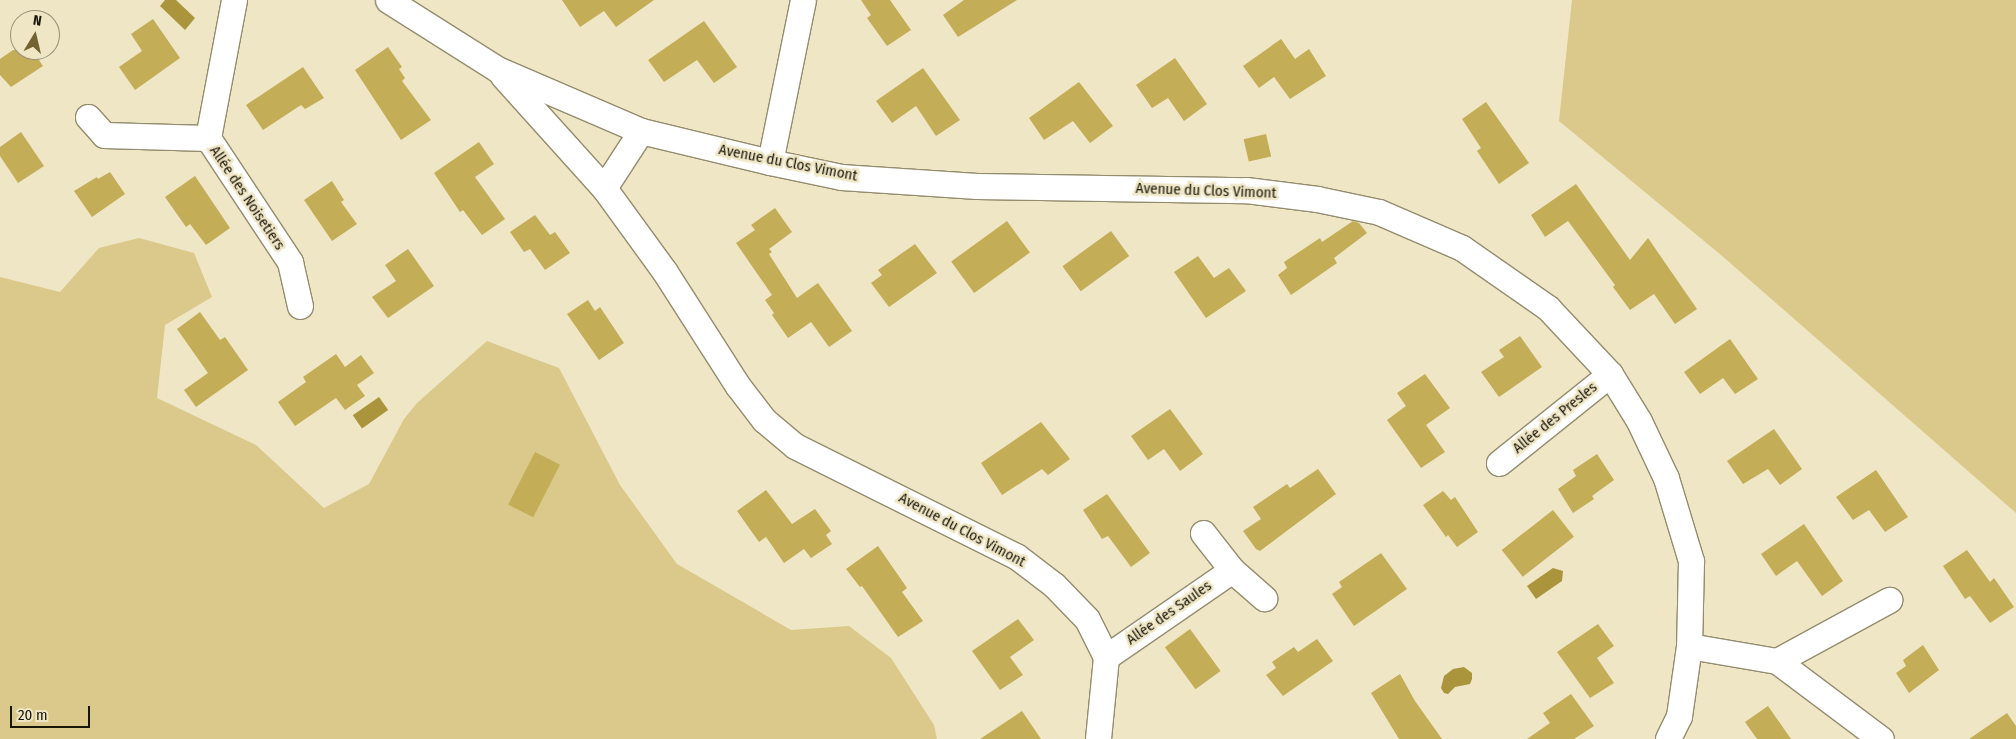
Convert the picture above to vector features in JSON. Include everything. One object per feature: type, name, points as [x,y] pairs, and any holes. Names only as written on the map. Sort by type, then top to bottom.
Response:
[{"type":"street","name":"Allée des Noisetiers","points":[[234,0],[208,138],[290,262],[300,306]]},
{"type":"street","name":"Avenue du Clos Vimont","points":[[388,0],[497,69],[641,131],[770,162],[841,177],[977,186],[1246,190],[1317,198],[1379,212],[1462,248],[1548,308],[1610,374],[1639,421],[1666,478],[1691,560],[1689,646],[1679,716],[1668,739]]},
{"type":"street","points":[[770,162],[803,0]]},
{"type":"street","name":"Avenue du Clos Vimont","points":[[497,69],[604,188],[665,272],[738,386],[764,420],[795,446],[1016,556],[1054,584],[1086,619],[1106,657]]},
{"type":"street","points":[[88,117],[104,135],[208,138]]},
{"type":"street","points":[[604,188],[641,131]]},
{"type":"street","name":"Allée des Presles","points":[[1499,463],[1610,374]]},
{"type":"street","points":[[1203,533],[1232,570],[1264,598]]},
{"type":"street","name":"Allée des Saules","points":[[1106,657],[1232,570]]},
{"type":"street","points":[[1777,661],[1889,600]]},
{"type":"street","points":[[1689,646],[1777,661],[1881,739]]},
{"type":"street","points":[[1098,739],[1106,657]]},
{"type":"shaded area","points":[[165,0],[176,0],[195,18],[185,30],[160,6]]},
{"type":"shaded area","points":[[1572,0],[2016,0],[2016,513],[1721,255],[1559,121]]},
{"type":"shaded area","points":[[139,238],[194,253],[212,297],[165,325],[157,398],[256,445],[324,508],[369,484],[404,419],[417,403],[487,341],[559,368],[620,485],[677,564],[791,630],[849,626],[891,658],[934,725],[937,739],[0,739],[0,277],[60,292],[99,248]]},
{"type":"shaded area","points":[[379,397],[388,410],[362,428],[353,415]]},
{"type":"shaded area","points":[[1553,568],[1563,571],[1562,581],[1536,599],[1527,586]]},
{"type":"shaded area","points":[[1464,667],[1472,673],[1470,684],[1455,687],[1448,694],[1444,693],[1441,688],[1444,676],[1453,669]]},
{"type":"building","points":[[562,0],[654,0],[616,27],[604,11],[580,27]]},
{"type":"building","points":[[861,0],[890,0],[911,30],[887,46],[867,18],[871,15]]},
{"type":"building","points":[[964,0],[1017,0],[958,37],[943,15]]},
{"type":"building","points":[[153,19],[180,58],[135,90],[119,67],[142,51],[131,34]]},
{"type":"building","points":[[704,21],[737,67],[714,83],[697,60],[664,82],[648,60]]},
{"type":"building","points":[[1281,39],[1295,59],[1309,49],[1326,76],[1290,99],[1274,77],[1259,88],[1243,66]]},
{"type":"building","points":[[388,47],[402,67],[399,69],[405,78],[402,81],[431,120],[401,140],[355,70]]},
{"type":"building","points":[[10,52],[10,60],[39,60],[43,66],[11,87],[0,75],[0,59]]},
{"type":"building","points":[[1175,58],[1207,104],[1184,121],[1168,98],[1152,108],[1136,85]]},
{"type":"building","points":[[303,67],[324,98],[305,109],[301,105],[263,130],[246,105]]},
{"type":"building","points":[[923,68],[960,120],[936,136],[916,106],[892,123],[876,101]]},
{"type":"building","points":[[1079,82],[1113,126],[1090,143],[1073,121],[1044,140],[1029,118]]},
{"type":"building","points":[[1486,102],[1529,163],[1499,184],[1477,151],[1481,148],[1462,119]]},
{"type":"building","points":[[21,132],[44,166],[18,183],[0,156],[0,147]]},
{"type":"building","points":[[1266,134],[1271,156],[1249,162],[1244,139]]},
{"type":"building","points":[[479,142],[494,164],[475,177],[505,219],[482,235],[463,210],[460,212],[434,173]]},
{"type":"building","points":[[110,172],[125,194],[92,217],[74,191],[97,177],[98,179]]},
{"type":"building","points":[[195,176],[230,228],[206,245],[190,224],[186,227],[165,197]]},
{"type":"building","points":[[332,181],[344,200],[341,202],[357,224],[332,241],[304,200]]},
{"type":"building","points":[[1576,184],[1630,260],[1648,238],[1697,309],[1675,324],[1654,294],[1630,310],[1613,287],[1615,285],[1568,221],[1545,237],[1531,215]]},
{"type":"building","points":[[775,208],[792,232],[769,249],[772,252],[769,254],[797,298],[818,283],[852,331],[829,347],[811,322],[788,338],[772,315],[774,313],[765,300],[772,295],[736,243],[755,230],[751,225]]},
{"type":"building","points":[[535,215],[550,235],[555,232],[570,253],[545,270],[530,249],[524,252],[510,232]]},
{"type":"building","points":[[1007,221],[1030,253],[974,293],[951,262]]},
{"type":"building","points":[[1353,221],[1359,223],[1367,233],[1334,258],[1337,263],[1291,295],[1278,275],[1287,268],[1284,262],[1320,238],[1322,242]]},
{"type":"building","points":[[1111,231],[1129,256],[1081,291],[1062,266]]},
{"type":"building","points":[[915,244],[937,273],[889,307],[871,283],[882,275],[878,270]]},
{"type":"building","points":[[408,249],[434,286],[388,318],[372,297],[396,281],[385,265]]},
{"type":"building","points":[[1198,256],[1214,278],[1229,268],[1246,291],[1206,318],[1174,272]]},
{"type":"building","points":[[588,300],[595,311],[600,307],[624,343],[599,360],[567,314]]},
{"type":"building","points":[[200,312],[220,340],[225,337],[248,370],[196,407],[184,390],[208,373],[177,329]]},
{"type":"building","points":[[1520,336],[1542,367],[1499,397],[1481,372],[1504,357],[1499,350]]},
{"type":"building","points":[[1730,339],[1758,379],[1735,394],[1723,378],[1700,394],[1684,372]]},
{"type":"building","points":[[336,354],[345,367],[361,355],[374,373],[357,385],[365,396],[345,410],[336,398],[295,426],[278,402],[306,382],[303,377]]},
{"type":"building","points":[[1425,374],[1450,408],[1426,425],[1445,452],[1421,468],[1387,420],[1406,406],[1397,393]]},
{"type":"building","points":[[1170,409],[1203,454],[1180,471],[1164,449],[1148,460],[1131,436]]},
{"type":"building","points":[[1041,422],[1070,459],[1048,475],[1042,469],[1002,495],[981,463]]},
{"type":"building","points":[[1774,429],[1802,469],[1780,485],[1768,469],[1743,484],[1727,461]]},
{"type":"building","points":[[535,452],[560,465],[533,517],[508,505]]},
{"type":"building","points":[[1597,454],[1614,480],[1592,496],[1594,499],[1573,513],[1558,489],[1576,476],[1573,470]]},
{"type":"building","points":[[1318,469],[1336,494],[1260,551],[1256,549],[1243,531],[1261,519],[1253,507],[1287,484],[1290,488]]},
{"type":"building","points":[[1876,470],[1908,517],[1885,532],[1869,510],[1853,520],[1836,497]]},
{"type":"building","points":[[766,490],[792,524],[815,509],[831,531],[826,535],[832,544],[811,558],[804,549],[784,563],[766,537],[759,542],[737,511]]},
{"type":"building","points":[[1443,491],[1451,500],[1455,497],[1478,532],[1457,547],[1448,535],[1446,537],[1423,505]]},
{"type":"building","points":[[1107,494],[1150,553],[1131,567],[1108,536],[1102,539],[1083,510]]},
{"type":"building","points":[[1553,510],[1574,537],[1523,577],[1502,550]]},
{"type":"building","points":[[1804,524],[1843,581],[1822,596],[1797,561],[1776,576],[1761,554]]},
{"type":"building","points":[[878,546],[907,588],[902,592],[923,621],[898,637],[862,586],[860,587],[846,569]]},
{"type":"building","points":[[1967,550],[1990,582],[1994,578],[2014,607],[1990,623],[1970,596],[1965,599],[1943,566]]},
{"type":"building","points":[[1381,553],[1407,589],[1354,626],[1332,594],[1342,587],[1339,582]]},
{"type":"building","points":[[1018,619],[1034,640],[1010,657],[1023,675],[1000,690],[972,651]]},
{"type":"building","points":[[1598,624],[1614,646],[1597,658],[1614,683],[1590,698],[1557,652]]},
{"type":"building","points":[[1190,629],[1221,671],[1195,689],[1165,647]]},
{"type":"building","points":[[1317,639],[1333,661],[1283,696],[1266,675],[1276,668],[1272,662],[1294,647],[1298,652]]},
{"type":"building","points":[[1923,645],[1939,670],[1909,693],[1896,673],[1906,666],[1903,660]]},
{"type":"building","points":[[1400,674],[1415,701],[1442,739],[1399,739],[1371,693]]},
{"type":"building","points":[[1571,694],[1594,726],[1574,739],[1527,739],[1550,723],[1543,713]]},
{"type":"building","points":[[1768,706],[1791,739],[1757,739],[1745,722]]},
{"type":"building","points":[[1022,711],[1041,739],[980,739]]},
{"type":"building","points":[[2007,713],[2016,726],[2016,739],[1969,739]]}]
